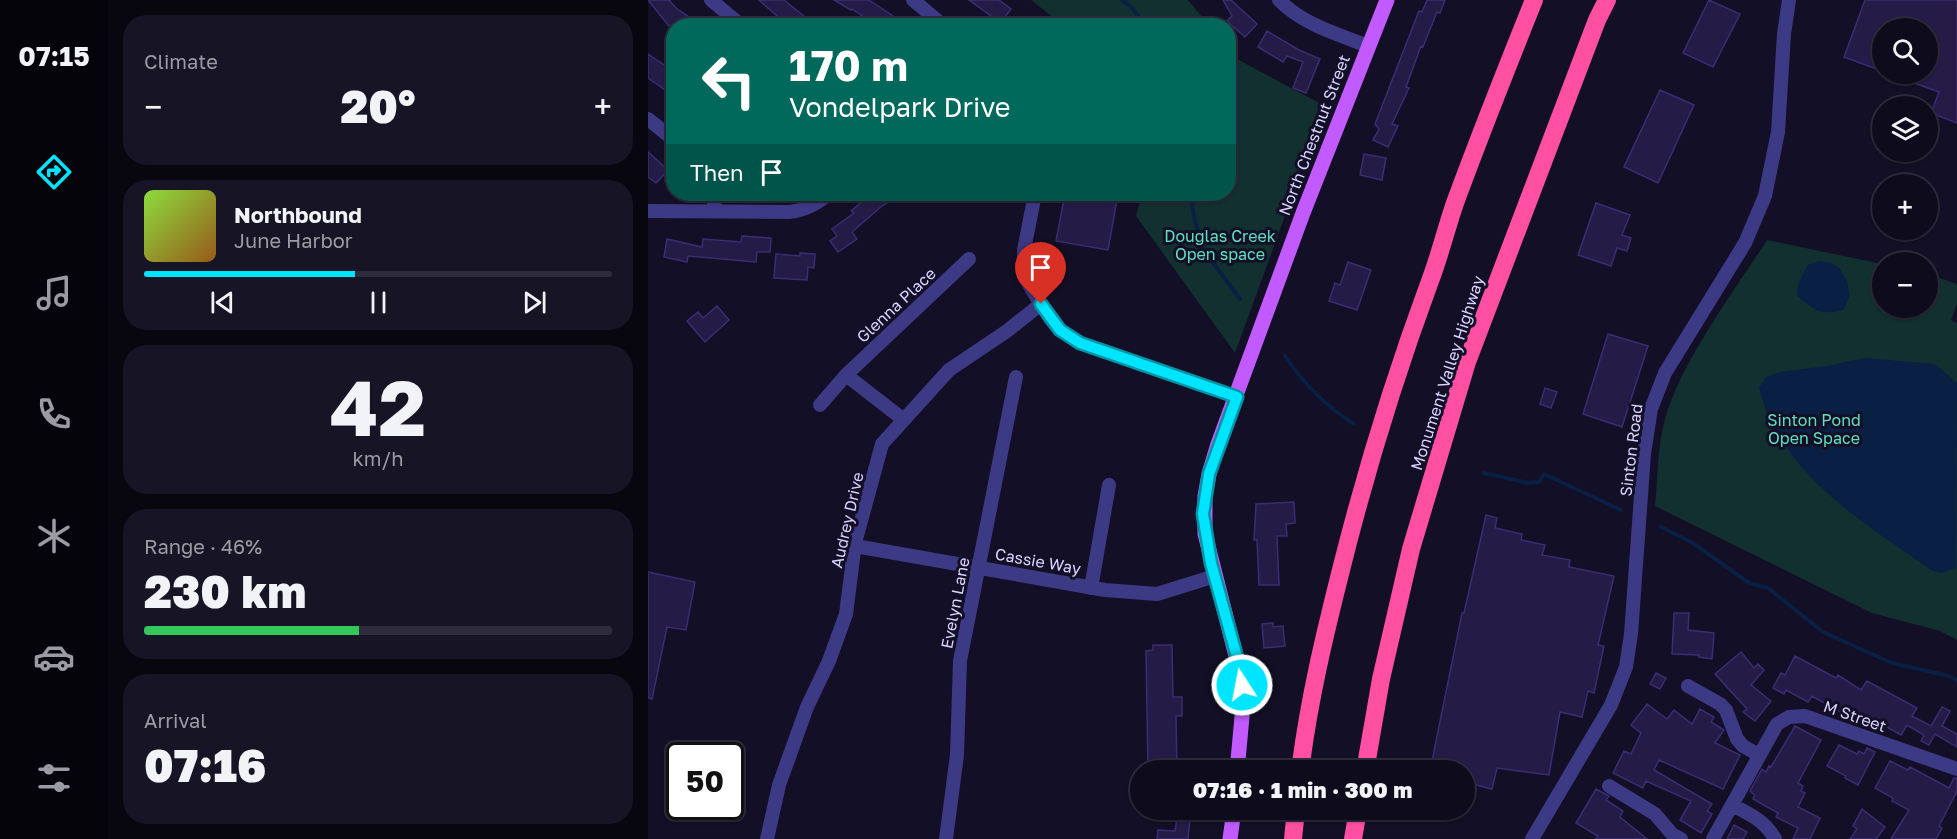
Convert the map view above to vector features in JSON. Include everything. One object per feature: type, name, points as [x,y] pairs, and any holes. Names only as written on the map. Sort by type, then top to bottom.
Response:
[{"type":"highway","points":[[1301,760],[1308,712],[1320,654],[1359,499],[1387,405],[1455,204],[1534,0]]},
{"type":"highway","name":"Monument Valley Highway","points":[[1367,760],[1382,679],[1411,549],[1467,362],[1597,20],[1607,0]]},
{"type":"highway","points":[[1293,839],[1295,820]]},
{"type":"highway","points":[[1353,839],[1356,820]]},
{"type":"main road","name":"North Chestnut Street","points":[[1238,760],[1242,680],[1204,526],[1204,496],[1213,460],[1303,213],[1387,0]]},
{"type":"main road","points":[[1230,839],[1233,820]]},
{"type":"street","points":[[711,0],[732,18]]},
{"type":"street","points":[[913,0],[934,18]]},
{"type":"street","points":[[1279,0],[1294,14],[1368,46]]},
{"type":"street","name":"Sinton Road","points":[[1532,839],[1611,705],[1626,667],[1631,634],[1644,454],[1651,409],[1656,392],[1669,366],[1745,243],[1765,196],[1778,132],[1784,34],[1789,0]]},
{"type":"street","points":[[648,119],[666,134]]},
{"type":"street","points":[[714,201],[716,211]]},
{"type":"street","points":[[648,211],[802,210],[819,201]]},
{"type":"street","points":[[1034,201],[1023,263],[1024,275],[1060,330],[1080,343],[1237,397]]},
{"type":"street","name":"Glenna Place","points":[[820,405],[846,375],[969,259]]},
{"type":"street","name":"Audrey Drive","points":[[767,839],[779,785],[807,707],[829,661],[846,614],[855,546],[882,444],[949,370],[1007,332],[1041,304]]},
{"type":"street","points":[[846,375],[904,420]]},
{"type":"street","name":"Evelyn Lane","points":[[946,839],[957,755],[960,661],[1016,377]]},
{"type":"street","points":[[1090,588],[1109,485]]},
{"type":"street","name":"Cassie Way","points":[[855,546],[1090,588],[1157,594],[1215,576]]},
{"type":"street","points":[[1688,686],[1720,704],[1726,710],[1737,739],[1743,746],[1760,755]]},
{"type":"street","name":"M Street","points":[[1713,839],[1777,724],[1796,715],[1805,716],[1957,770]]},
{"type":"street","points":[[1609,786],[1654,814],[1672,834],[1681,839]]},
{"type":"street","points":[[1732,805],[1756,817],[1769,829],[1775,839]]},
{"type":"green space","points":[[1031,0],[1188,0],[1203,18],[1054,18]]},
{"type":"green space","name":"Douglas Creek Open space","points":[[1236,58],[1325,106],[1235,353],[1136,216],[1140,201],[1236,201]]},
{"type":"green space","name":"Sinton Pond Open Space","points":[[1767,240],[1872,262],[1872,318],[1938,318],[1938,277],[1957,284],[1957,304],[1951,320],[1957,323],[1957,640],[1940,631],[1872,613],[1655,506],[1660,440],[1665,419],[1683,374],[1710,327]]},
{"type":"water","points":[[1819,261],[1832,263],[1840,269],[1847,281],[1850,296],[1843,310],[1823,312],[1808,305],[1797,296],[1799,284],[1808,265]]},
{"type":"water","points":[[1865,358],[1935,364],[1957,383],[1956,568],[1941,573],[1931,570],[1852,514],[1805,471],[1785,446],[1770,419],[1759,388],[1766,377],[1780,372]]},
{"type":"building","points":[[648,0],[669,0],[690,18],[666,18],[666,22]]},
{"type":"building","points":[[759,0],[784,0],[806,18],[779,18]]},
{"type":"building","points":[[834,0],[869,0],[895,18],[865,18]]},
{"type":"building","points":[[969,0],[999,0],[1011,9],[1006,18],[990,18],[991,16]]},
{"type":"building","points":[[1223,0],[1231,0],[1257,24],[1245,37],[1236,29],[1236,18],[1230,18],[1232,16]]},
{"type":"building","points":[[1427,0],[1445,0],[1440,13],[1437,12],[1423,47],[1421,46],[1406,87],[1409,88],[1392,124],[1398,126],[1388,147],[1373,140],[1379,129],[1375,124],[1419,11],[1422,12]]},
{"type":"building","points":[[1709,0],[1740,14],[1713,67],[1683,53]]},
{"type":"building","points":[[1865,0],[1957,0],[1957,123],[1938,116],[1939,92],[1917,84],[1938,84],[1938,18],[1872,18],[1872,67],[1844,57]]},
{"type":"building","points":[[1267,31],[1299,50],[1320,59],[1306,93],[1293,88],[1303,62],[1287,56],[1283,62],[1258,47]]},
{"type":"building","points":[[648,54],[666,66],[666,90],[648,78]]},
{"type":"building","points":[[1660,90],[1694,105],[1658,183],[1624,167]]},
{"type":"building","points":[[648,152],[666,168],[666,172],[656,183],[648,177]]},
{"type":"building","points":[[1364,154],[1386,158],[1382,180],[1360,175]]},
{"type":"building","points":[[863,201],[890,201],[852,232],[857,239],[838,252],[830,241],[837,236],[832,229],[854,213],[851,211]]},
{"type":"building","points":[[1064,201],[1117,201],[1108,250],[1056,241]]},
{"type":"building","points":[[1596,203],[1630,215],[1622,235],[1631,238],[1627,251],[1617,248],[1611,266],[1578,255]]},
{"type":"building","points":[[742,236],[771,238],[770,252],[757,252],[756,262],[688,256],[687,262],[664,257],[667,239],[702,247],[703,239],[741,242]]},
{"type":"building","points":[[800,253],[815,254],[814,268],[808,267],[807,280],[774,278],[776,254],[800,256]]},
{"type":"building","points":[[1348,262],[1371,270],[1357,310],[1329,301],[1335,283],[1340,285]]},
{"type":"building","points":[[717,306],[729,320],[705,342],[687,321],[698,312],[703,318]]},
{"type":"building","points":[[1608,334],[1648,346],[1622,427],[1583,414]]},
{"type":"building","points":[[1545,388],[1557,392],[1551,408],[1540,404]]},
{"type":"building","points":[[1294,502],[1295,523],[1286,524],[1287,536],[1277,536],[1279,585],[1259,585],[1257,540],[1254,540],[1256,504]]},
{"type":"building","points":[[1486,515],[1497,518],[1495,528],[1522,534],[1521,540],[1545,545],[1542,555],[1570,560],[1569,567],[1614,576],[1598,645],[1604,646],[1594,693],[1588,691],[1582,717],[1560,712],[1549,775],[1497,768],[1492,789],[1475,785],[1475,760],[1432,760],[1462,613],[1464,613]]},
{"type":"building","points":[[648,572],[695,582],[686,630],[667,627],[652,699],[648,698]]},
{"type":"building","points":[[1674,613],[1689,613],[1688,630],[1714,633],[1712,659],[1699,657],[1699,655],[1672,654]]},
{"type":"building","points":[[1273,623],[1273,627],[1283,626],[1285,646],[1264,648],[1262,624]]},
{"type":"building","points":[[1153,645],[1172,645],[1173,697],[1182,697],[1182,716],[1176,716],[1177,760],[1148,760],[1146,651],[1153,650]]},
{"type":"building","points":[[1741,652],[1754,668],[1758,664],[1764,670],[1751,685],[1771,701],[1755,721],[1743,712],[1747,709],[1715,674]]},
{"type":"building","points":[[1795,656],[1836,678],[1838,675],[1861,690],[1867,681],[1917,708],[1912,716],[1931,726],[1942,707],[1950,711],[1942,726],[1957,734],[1957,747],[1935,734],[1929,745],[1921,741],[1924,735],[1907,725],[1901,735],[1878,722],[1875,726],[1855,715],[1853,720],[1812,696],[1808,702],[1786,690],[1784,694],[1773,688],[1781,673],[1785,675]]},
{"type":"building","points":[[1656,673],[1666,678],[1660,689],[1650,684]]},
{"type":"building","points":[[1647,704],[1667,719],[1674,710],[1692,724],[1700,709],[1714,717],[1711,722],[1724,730],[1715,743],[1740,755],[1723,789],[1659,760],[1654,770],[1712,804],[1707,811],[1712,814],[1701,833],[1680,820],[1691,801],[1646,781],[1643,788],[1613,773],[1624,751],[1631,754],[1641,733],[1631,725]]},
{"type":"building","points":[[1795,726],[1821,740],[1798,783],[1803,786],[1801,791],[1805,793],[1798,807],[1820,818],[1810,839],[1793,839],[1798,828],[1776,817],[1778,813],[1753,799],[1755,795],[1750,791],[1762,769],[1766,772],[1769,766],[1771,767]]},
{"type":"building","points":[[1839,745],[1857,754],[1859,751],[1864,754],[1867,748],[1875,752],[1858,785],[1827,766]]},
{"type":"building","points":[[1890,761],[1908,770],[1910,767],[1949,788],[1954,778],[1957,778],[1957,791],[1939,826],[1942,828],[1936,839],[1891,839],[1909,810],[1875,788]]},
{"type":"building","points":[[1596,789],[1609,796],[1606,800],[1623,811],[1620,817],[1647,839],[1596,839],[1598,836],[1576,823]]},
{"type":"building","points":[[1862,809],[1885,827],[1876,839],[1850,839],[1857,829],[1853,826]]},
{"type":"building","points":[[1177,820],[1190,820],[1188,839],[1157,839],[1158,830],[1175,831]]},
{"type":"building","points":[[1734,825],[1747,832],[1743,839],[1727,839]]},
{"type":"waterway","points":[[1122,0],[1140,18]]},
{"type":"waterway","points":[[1193,201],[1195,221],[1205,252],[1240,299]]},
{"type":"waterway","points":[[1285,356],[1316,394],[1354,424]]},
{"type":"waterway","points":[[1484,473],[1528,483],[1539,482],[1544,474],[1621,510]]},
{"type":"waterway","points":[[1661,527],[1693,543],[1749,583],[1768,588],[1823,632],[1892,663],[1949,676],[1957,680]]},
{"type":"route","points":[[1041,304],[1060,330],[1080,343],[1237,397],[1209,474],[1203,514],[1211,563],[1240,668],[1242,685]]}]
